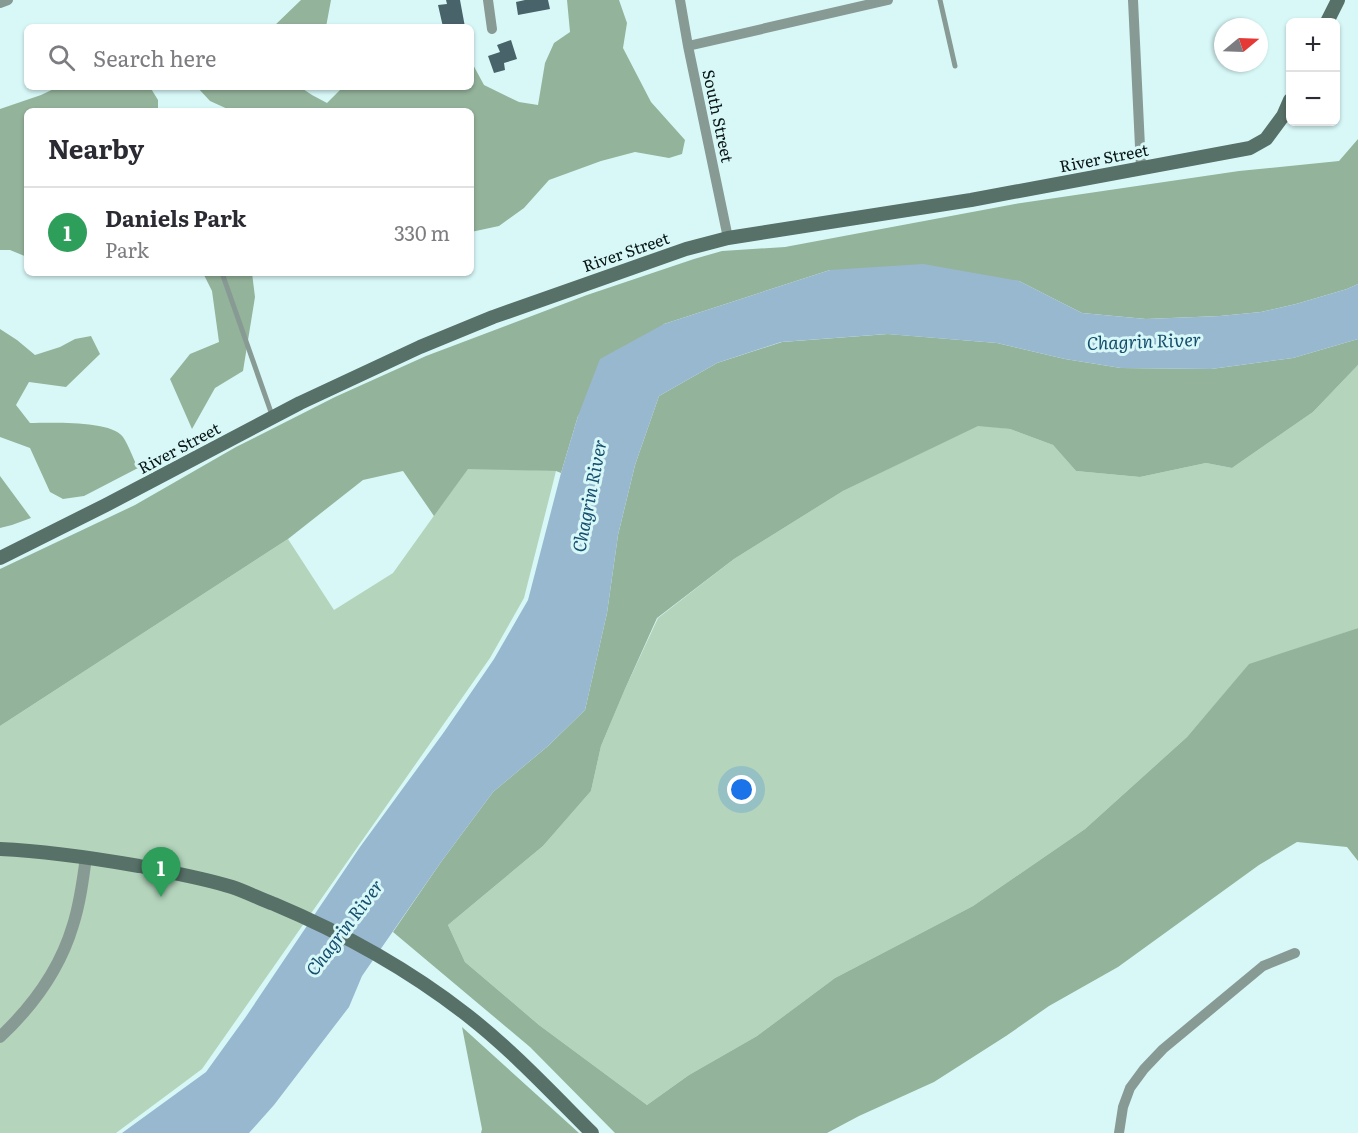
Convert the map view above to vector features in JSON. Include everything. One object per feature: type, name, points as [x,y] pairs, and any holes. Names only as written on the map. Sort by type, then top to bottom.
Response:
[{"type":"main road","points":[[1329,18],[1338,0]]},
{"type":"main road","name":"River Street","points":[[0,558],[300,403],[420,347],[493,317],[644,263],[728,238],[971,200],[1250,148],[1266,139],[1286,109]]},
{"type":"main road","points":[[0,849],[42,851],[86,857],[167,871],[231,887],[346,937],[418,980],[467,1015],[518,1058],[592,1133]]},
{"type":"street","points":[[0,3],[8,0]]},
{"type":"street","points":[[488,0],[492,29]]},
{"type":"street","name":"South Street","points":[[680,0],[728,238]]},
{"type":"street","points":[[688,46],[888,0]]},
{"type":"street","points":[[1132,0],[1141,168]]},
{"type":"street","points":[[0,1036],[15,1023],[40,993],[59,961],[73,927],[82,890],[86,857]]},
{"type":"street","points":[[1119,1133],[1123,1107],[1130,1088],[1163,1049],[1263,966],[1296,953]]},
{"type":"lane","points":[[940,0],[955,66]]},
{"type":"lane","points":[[223,276],[273,417]]},
{"type":"green space","points":[[301,0],[331,0],[327,24],[276,24]]},
{"type":"green space","points":[[567,0],[619,0],[627,23],[623,48],[651,102],[685,140],[682,154],[669,158],[635,152],[601,161],[549,180],[524,208],[499,226],[474,231],[474,108],[225,108],[210,101],[200,90],[304,90],[327,103],[340,90],[474,90],[474,67],[484,85],[519,102],[538,105],[545,63],[554,43],[570,32]]},
{"type":"green space","points":[[52,90],[152,90],[158,100],[158,108],[24,108],[24,256],[10,250],[0,250],[0,109]]},
{"type":"green space","points":[[1358,139],[1358,284],[1347,289],[1261,312],[1146,319],[1082,313],[1019,281],[830,270],[664,324],[578,416],[561,473],[468,469],[434,516],[403,471],[363,480],[288,539],[0,726],[0,569],[135,505],[236,447],[335,397],[426,356],[587,295],[722,251],[785,247],[1015,204],[1239,171],[1339,161]]},
{"type":"green space","points":[[204,276],[252,276],[255,297],[243,371],[215,388],[192,429],[170,379],[190,354],[219,342],[212,291]]},
{"type":"green space","points":[[0,329],[35,355],[60,347],[75,339],[91,336],[100,354],[66,387],[29,382],[16,405],[30,423],[94,425],[116,432],[123,437],[138,468],[84,496],[63,499],[50,492],[30,448],[0,437]]},
{"type":"green space","points":[[888,334],[997,343],[1065,359],[1121,368],[1211,369],[1293,358],[1358,339],[1358,365],[1313,412],[1232,468],[1206,463],[1140,477],[1076,471],[1053,445],[1010,429],[978,426],[843,491],[734,559],[657,618],[601,746],[591,791],[543,846],[448,925],[465,962],[539,1025],[647,1105],[689,1075],[757,1036],[835,978],[973,906],[1085,829],[1187,737],[1249,664],[1358,628],[1358,861],[1347,847],[1297,842],[1259,865],[1118,967],[1049,1006],[934,1082],[827,1133],[615,1133],[530,1047],[393,932],[493,792],[548,746],[585,710],[607,613],[618,535],[635,465],[659,396],[717,363],[782,342]]},
{"type":"green space","points":[[1358,365],[1358,628],[1249,665],[1187,737],[1085,829],[973,906],[835,978],[757,1036],[689,1075],[647,1105],[539,1025],[465,962],[448,925],[543,846],[591,791],[601,746],[658,618],[734,559],[843,491],[978,425],[1010,429],[1053,445],[1076,471],[1140,477],[1206,463],[1232,468],[1313,412]]},
{"type":"green space","points":[[468,468],[556,471],[524,598],[490,658],[202,1069],[116,1133],[0,1133],[0,726],[288,539],[334,610],[393,573]]},
{"type":"green space","points":[[0,476],[31,518],[0,528]]},
{"type":"green space","points":[[462,1027],[579,1133],[481,1133]]},
{"type":"water","name":"Chagrin River","points":[[923,264],[1019,281],[1082,313],[1146,319],[1261,312],[1296,304],[1358,284],[1358,339],[1293,358],[1211,369],[1121,368],[1065,359],[997,343],[887,334],[781,342],[717,363],[659,396],[635,465],[618,535],[607,613],[585,710],[548,746],[493,792],[362,976],[349,1007],[274,1105],[249,1133],[122,1133],[206,1072],[360,847],[494,659],[528,600],[578,416],[600,359],[664,324],[830,270]]},
{"type":"building","points":[[446,0],[460,0],[464,24],[442,24],[438,5],[447,4]]},
{"type":"building","points":[[548,0],[550,9],[518,15],[516,2]]},
{"type":"building","points":[[511,40],[517,59],[504,63],[505,70],[494,73],[488,56],[500,52],[497,45]]},
{"type":"place","name":"Daniels Park","points":[[161,897]]}]
